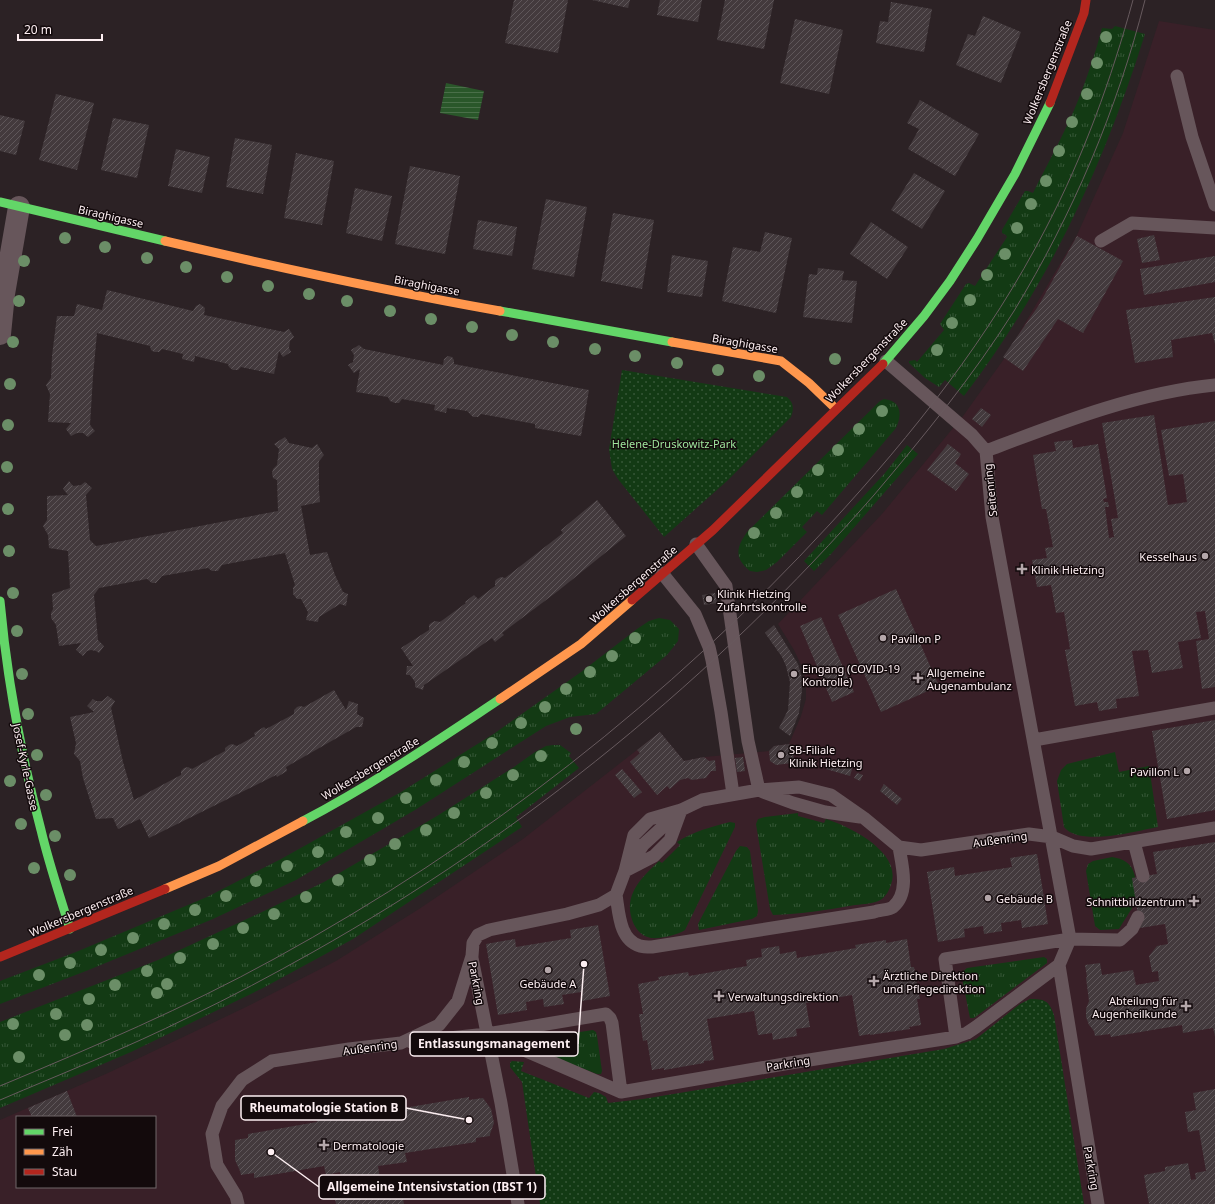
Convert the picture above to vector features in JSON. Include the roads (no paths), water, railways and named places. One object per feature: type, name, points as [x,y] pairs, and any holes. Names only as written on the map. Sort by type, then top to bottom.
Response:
[{"type":"street","name":"Wolkersbergenstraße","points":[[0,957],[219,866],[343,800],[420,752],[581,644],[721,522],[886,360],[924,316],[950,281],[977,239],[1015,174],[1048,108],[1084,13],[1086,0]]},
{"type":"street","name":"Wolkersbergenstraße","points":[[1084,13],[1095,4]]},
{"type":"street","points":[[0,334],[4,294],[9,204]]},
{"type":"street","name":"Biraghigasse","points":[[9,204],[264,264],[425,297],[781,361],[809,383],[836,409]]},
{"type":"street","name":"Josef-Kyrle-Gasse","points":[[0,601],[4,644],[16,724],[37,816],[70,929]]},
{"type":"lane","points":[[1177,76],[1192,138],[1215,205]]},
{"type":"lane","points":[[1101,241],[1132,223],[1215,228]]},
{"type":"lane","points":[[886,360],[972,436],[986,451]]},
{"type":"lane","name":"Seitenring","points":[[1070,939],[992,517],[986,451],[1100,409],[1186,388],[1215,385]]},
{"type":"lane","points":[[696,544],[726,586],[743,710],[758,790]]},
{"type":"lane","points":[[662,573],[695,614],[712,660],[733,794]]},
{"type":"lane","points":[[1034,740],[1215,708]]},
{"type":"lane","points":[[721,712],[730,717],[737,716],[743,710]]},
{"type":"lane","points":[[799,787],[831,795],[864,818],[899,847],[904,881],[902,893],[892,907],[874,912],[652,947],[640,946],[632,943],[625,935],[621,925],[616,895],[625,871],[643,845],[681,810],[702,800],[758,790],[799,787]]},
{"type":"lane","points":[[758,790],[793,803],[825,812],[864,818]]},
{"type":"lane","name":"Außenring","points":[[899,847],[921,850],[1029,834],[1052,837],[1073,846],[1091,849],[1215,828]]},
{"type":"lane","points":[[1134,842],[1143,876]]},
{"type":"lane","name":"Außenring","points":[[238,1204],[236,1196],[217,1165],[212,1134],[222,1106],[242,1080],[272,1061],[349,1049],[401,1043],[438,1025],[458,1001],[472,956],[473,943],[478,935],[489,930],[567,914],[599,905],[616,895]]},
{"type":"lane","points":[[956,1037],[945,959],[1070,939],[1120,940],[1132,929],[1138,917]]},
{"type":"lane","points":[[1059,965],[1070,939]]},
{"type":"lane","name":"Parkring","points":[[472,956],[501,1103],[518,1204]]},
{"type":"lane","name":"Parkring","points":[[621,1092],[790,1063],[956,1037],[967,1033],[976,1027],[1059,965],[1098,1204]]},
{"type":"lane","points":[[401,1043],[487,1034],[606,1014],[612,1023],[621,1092]]},
{"type":"lane","points":[[487,1034],[621,1092]]},
{"type":"tram line","points":[[0,1086],[104,1042],[207,994],[274,959],[351,915],[426,868],[499,817],[570,764],[638,708],[704,650],[768,588],[861,490],[920,420],[975,346],[1024,268],[1060,201],[1073,173],[1096,117],[1125,30],[1133,0]]},
{"type":"tram line","points":[[0,1100],[119,1050],[205,1009],[298,961],[391,906],[467,856],[541,803],[613,747],[682,688],[749,626],[813,562],[893,473],[965,382],[1014,311],[1055,237],[1091,160],[1121,81],[1145,0]]},
{"type":"place","name":"Kesselhaus","points":[[1205,556]]},
{"type":"place","name":"Klinik Hietzing","points":[[1022,569]]},
{"type":"place","name":"Klinik Hietzing Zufahrtskontrolle","points":[[709,599]]},
{"type":"place","name":"Pavillon P","points":[[883,638]]},
{"type":"place","name":"Eingang (COVID-19 Kontrolle)","points":[[794,674]]},
{"type":"place","name":"Allgemeine Augenambulanz","points":[[918,678]]},
{"type":"place","name":"SB-Filiale Klinik Hietzing","points":[[781,755]]},
{"type":"place","name":"Pavillon L","points":[[1187,771]]},
{"type":"place","name":"Gebäude B","points":[[988,898]]},
{"type":"place","name":"Schnittbildzentrum","points":[[1194,901]]},
{"type":"place","name":"Entlassungsmanagement","points":[[584,964]]},
{"type":"place","name":"Gebäude A","points":[[548,970]]},
{"type":"place","name":"Ärztliche Direktion und Pflegedirektion","points":[[874,981]]},
{"type":"place","name":"Verwaltungsdirektion","points":[[719,996]]},
{"type":"place","name":"Abteilung für Augenheilkunde","points":[[1186,1006]]},
{"type":"place","name":"Rheumatologie Station B","points":[[469,1120]]},
{"type":"place","name":"Dermatologie","points":[[324,1145]]},
{"type":"place","name":"Allgemeine Intensivstation (IBST 1)","points":[[271,1152]]},
{"type":"park label","name":"Helene-Druskowitz-Park","points":[[674,443]]}]
